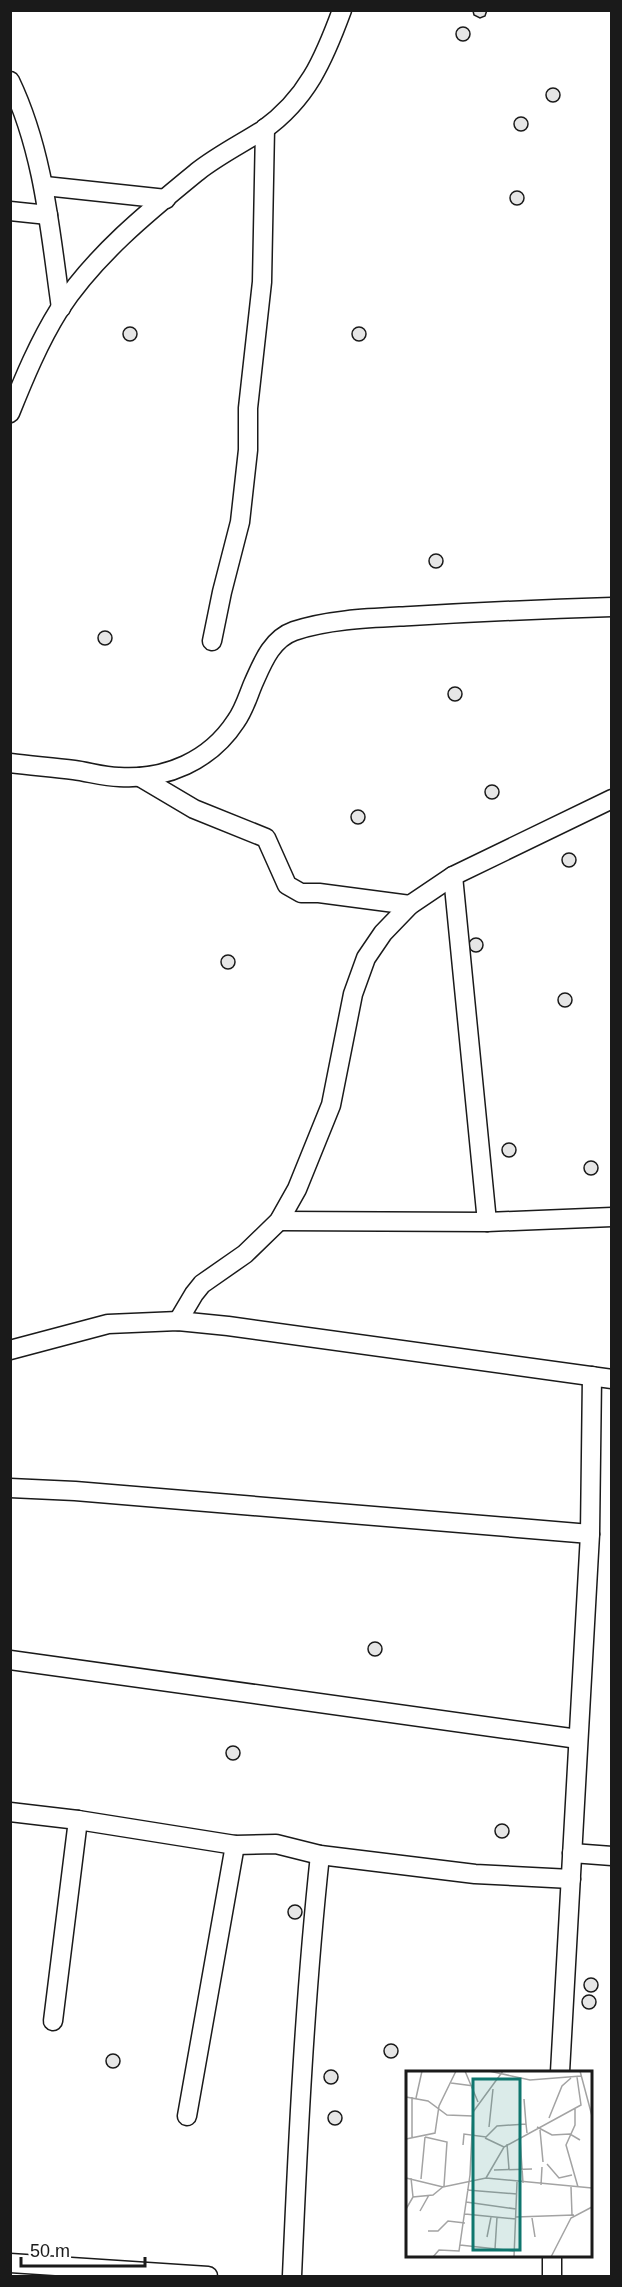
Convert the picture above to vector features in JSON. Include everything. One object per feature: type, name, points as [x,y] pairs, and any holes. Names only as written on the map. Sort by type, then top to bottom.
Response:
[{"type":"street","points":[[10,413],[19,373],[61,308],[117,241],[199,170],[265,128],[305,90],[315,74],[342,10]]},
{"type":"street","points":[[12,89],[45,186],[61,308]]},
{"type":"street","points":[[212,641],[240,522],[248,450],[248,408],[262,282],[265,128]]},
{"type":"street","points":[[45,186],[166,199]]},
{"type":"street","points":[[10,211],[48,215]]},
{"type":"street","points":[[10,764],[75,770],[117,777],[167,774],[190,763],[214,747],[237,720],[262,662],[274,645],[293,632],[320,625],[371,619],[612,607]]},
{"type":"street","points":[[140,777],[194,809],[266,838],[287,885],[301,893],[319,893],[410,905]]},
{"type":"street","points":[[178,1321],[202,1284],[245,1254],[279,1221],[297,1189],[332,1105],[353,994],[366,958],[383,933],[410,905],[453,876],[612,799]]},
{"type":"street","points":[[453,876],[487,1222]]},
{"type":"street","points":[[279,1221],[487,1222],[612,1217]]},
{"type":"street","points":[[10,1350],[108,1324],[178,1321],[612,1379]]},
{"type":"street","points":[[560,2071],[590,1534],[592,1376]]},
{"type":"street","points":[[10,1488],[75,1491],[590,1534]]},
{"type":"street","points":[[10,1660],[578,1739]]},
{"type":"street","points":[[10,1812],[78,1820],[235,1845],[276,1844],[320,1855],[475,1874],[571,1879]]},
{"type":"street","points":[[53,2021],[78,1820]]},
{"type":"street","points":[[187,2116],[235,1845]]},
{"type":"street","points":[[572,1853],[612,1856]]},
{"type":"street","points":[[292,2277],[307,1986],[320,1855]]},
{"type":"street","points":[[552,2257],[552,2277]]},
{"type":"street","points":[[10,2264],[208,2277]]},
{"type":"building","points":[[487,10],[485,16],[480,18],[474,15],[473,11]]},
{"type":"building","points":[[460,27],[466,27],[470,34],[466,41],[460,41],[456,37],[456,31]]},
{"type":"building","points":[[553,88],[558,90],[560,95],[558,100],[553,102],[548,100],[546,95],[548,90]]},
{"type":"building","points":[[518,117],[524,117],[528,124],[524,131],[518,131],[514,127],[514,121]]},
{"type":"building","points":[[517,191],[522,193],[524,198],[522,203],[517,205],[512,203],[510,198],[512,193]]},
{"type":"building","points":[[130,327],[135,329],[137,334],[135,339],[130,341],[125,339],[123,334],[125,329]]},
{"type":"building","points":[[359,327],[364,329],[366,334],[364,339],[359,341],[354,339],[352,334],[354,329]]},
{"type":"building","points":[[436,554],[441,556],[443,561],[441,566],[436,568],[431,566],[429,561],[431,556]]},
{"type":"building","points":[[105,631],[110,633],[112,638],[110,643],[105,645],[100,643],[98,638],[100,633]]},
{"type":"building","points":[[455,687],[460,689],[462,694],[460,699],[455,701],[450,699],[448,694],[450,689]]},
{"type":"building","points":[[492,785],[497,787],[499,792],[497,797],[492,799],[487,797],[485,792],[487,787]]},
{"type":"building","points":[[358,810],[363,812],[365,817],[363,822],[358,824],[353,822],[351,817],[353,812]]},
{"type":"building","points":[[566,853],[572,853],[576,860],[572,867],[566,867],[562,863],[562,857]]},
{"type":"building","points":[[476,938],[481,940],[483,945],[481,950],[476,952],[471,950],[469,945],[471,940]]},
{"type":"building","points":[[228,955],[233,957],[235,962],[233,967],[228,969],[223,967],[221,962],[223,957]]},
{"type":"building","points":[[562,993],[568,993],[572,1000],[568,1007],[562,1007],[558,1003],[558,997]]},
{"type":"building","points":[[506,1143],[512,1143],[516,1150],[512,1157],[506,1157],[502,1153],[502,1147]]},
{"type":"building","points":[[591,1161],[596,1163],[598,1168],[596,1173],[591,1175],[586,1173],[584,1168],[586,1163]]},
{"type":"building","points":[[375,1642],[380,1644],[382,1649],[380,1654],[375,1656],[370,1654],[368,1649],[370,1644]]},
{"type":"building","points":[[233,1746],[238,1748],[240,1753],[238,1758],[233,1760],[228,1758],[226,1753],[228,1748]]},
{"type":"building","points":[[502,1824],[507,1826],[509,1831],[507,1836],[502,1838],[497,1836],[495,1831],[497,1826]]},
{"type":"building","points":[[295,1905],[300,1907],[302,1912],[300,1917],[295,1919],[290,1917],[288,1912],[290,1907]]},
{"type":"building","points":[[591,1978],[596,1980],[598,1985],[596,1990],[591,1992],[586,1990],[584,1985],[586,1980]]},
{"type":"building","points":[[589,1995],[594,1997],[596,2002],[594,2007],[589,2009],[584,2007],[582,2002],[584,1997]]},
{"type":"building","points":[[391,2044],[396,2046],[398,2051],[396,2056],[391,2058],[386,2056],[384,2051],[386,2046]]},
{"type":"building","points":[[113,2054],[118,2056],[120,2061],[118,2066],[113,2068],[108,2066],[106,2061],[108,2056]]},
{"type":"building","points":[[331,2070],[336,2072],[338,2077],[336,2082],[331,2084],[326,2082],[324,2077],[326,2072]]},
{"type":"building","points":[[335,2111],[340,2113],[342,2118],[340,2123],[335,2125],[330,2123],[328,2118],[330,2113]]}]
